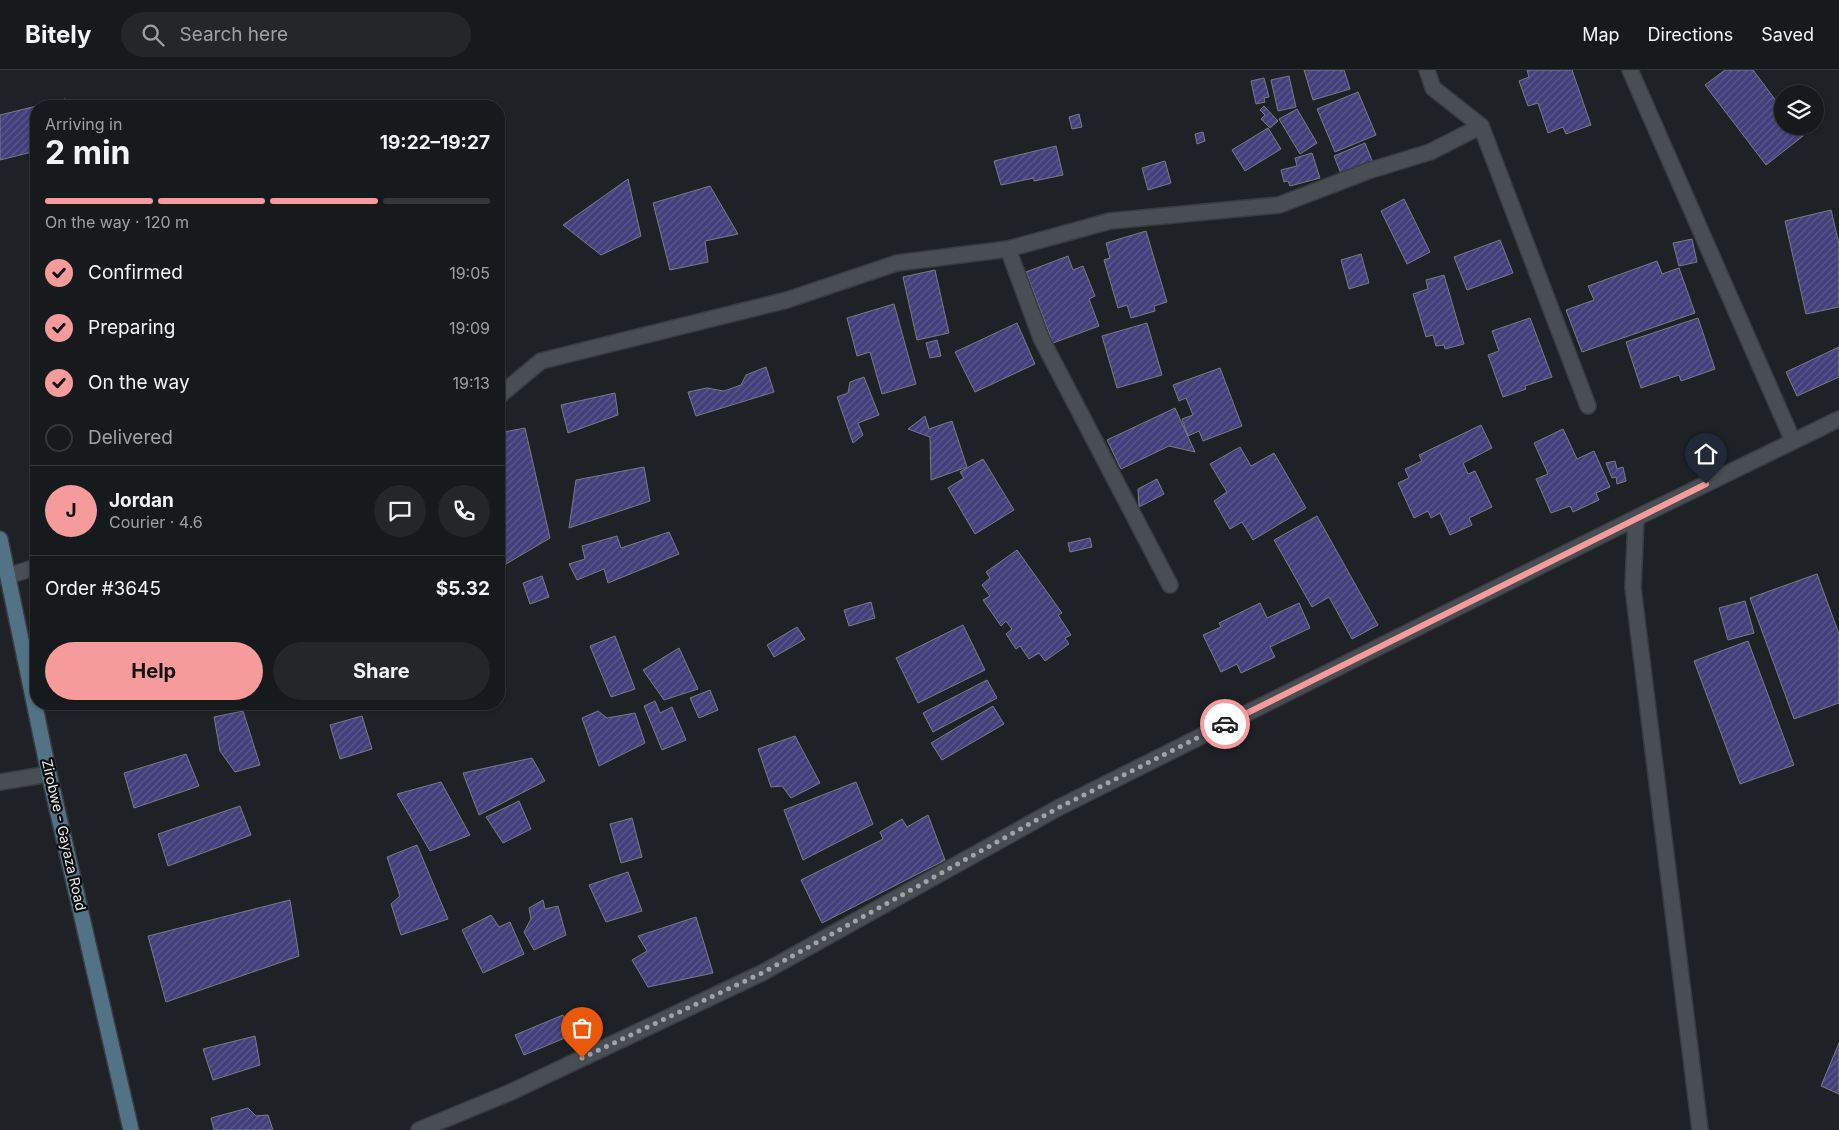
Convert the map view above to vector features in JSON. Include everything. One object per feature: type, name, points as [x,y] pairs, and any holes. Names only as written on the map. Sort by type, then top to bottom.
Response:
[{"type":"street","points":[[1427,70],[1434,88],[1481,126],[1588,406]]},
{"type":"street","points":[[1630,70],[1793,441]]},
{"type":"street","points":[[505,391],[541,361],[787,300],[897,263],[1008,250],[1110,222],[1279,205],[1368,171],[1430,152],[1481,126]]},
{"type":"street","points":[[1008,250],[1041,338],[1170,585]]},
{"type":"street","points":[[419,1130],[511,1092],[762,973],[1058,808],[1636,518],[1839,419]]},
{"type":"street","points":[[1636,518],[1633,588],[1700,1130]]},
{"type":"street","name":"Zirobwe - Gayaza Road","points":[[0,539],[30,682]]},
{"type":"street","points":[[8,576],[30,568]]},
{"type":"street","name":"Zirobwe - Gayaza Road","points":[[36,710],[131,1130]]},
{"type":"street","points":[[0,782],[49,774]]},
{"type":"building","points":[[1304,70],[1344,70],[1350,89],[1313,100]]},
{"type":"building","points":[[1527,70],[1572,70],[1591,125],[1566,134],[1563,127],[1548,133],[1538,103],[1528,106],[1519,81],[1529,77]]},
{"type":"building","points":[[1725,70],[1753,70],[1774,98],[1774,135],[1803,136],[1766,165],[1705,85]]},
{"type":"building","points":[[1289,76],[1296,107],[1278,111],[1271,80]]},
{"type":"building","points":[[1264,78],[1269,97],[1264,98],[1265,102],[1256,104],[1251,81]]},
{"type":"building","points":[[1358,92],[1376,135],[1335,152],[1317,109]]},
{"type":"building","points":[[1264,106],[1278,121],[1270,128],[1261,119],[1265,115],[1260,110]]},
{"type":"building","points":[[30,108],[30,152],[0,160],[0,115]]},
{"type":"building","points":[[1297,109],[1317,143],[1300,154],[1279,119]]},
{"type":"building","points":[[1079,114],[1082,127],[1072,129],[1069,117]]},
{"type":"building","points":[[1268,128],[1281,149],[1245,171],[1232,150]]},
{"type":"building","points":[[1203,132],[1205,141],[1197,144],[1195,134]]},
{"type":"building","points":[[1365,143],[1373,163],[1342,176],[1334,156]]},
{"type":"building","points":[[1056,146],[1063,175],[1034,181],[1034,178],[1001,185],[994,161]]},
{"type":"building","points":[[1312,153],[1320,178],[1290,186],[1288,181],[1284,182],[1281,170],[1297,166],[1295,158]]},
{"type":"building","points":[[1165,161],[1171,183],[1148,190],[1142,168]]},
{"type":"building","points":[[628,179],[641,236],[601,255],[563,225]]},
{"type":"building","points":[[710,186],[738,234],[705,241],[708,262],[670,270],[653,203]]},
{"type":"building","points":[[1404,199],[1430,252],[1407,264],[1381,211]]},
{"type":"building","points":[[1831,210],[1839,244],[1839,307],[1806,314],[1785,221]]},
{"type":"building","points":[[1146,231],[1167,302],[1154,306],[1155,311],[1131,318],[1127,305],[1118,308],[1104,260],[1110,258],[1106,243]]},
{"type":"building","points":[[1692,239],[1697,262],[1679,266],[1673,243]]},
{"type":"building","points":[[1500,240],[1513,273],[1467,290],[1454,257]]},
{"type":"building","points":[[1361,254],[1369,283],[1349,289],[1341,260]]},
{"type":"building","points":[[1068,256],[1073,270],[1083,266],[1095,296],[1089,299],[1099,326],[1053,343],[1026,272]]},
{"type":"building","points":[[1657,261],[1662,274],[1679,268],[1695,313],[1582,352],[1566,310],[1594,300],[1588,286]]},
{"type":"building","points":[[935,270],[949,333],[917,340],[903,277]]},
{"type":"building","points":[[1444,275],[1464,344],[1445,349],[1444,345],[1436,346],[1433,335],[1426,337],[1413,294],[1428,289],[1426,280]]},
{"type":"building","points":[[894,304],[916,384],[882,394],[870,352],[857,356],[847,318]]},
{"type":"building","points":[[1530,318],[1552,377],[1525,386],[1526,389],[1503,397],[1488,355],[1499,351],[1492,331]]},
{"type":"building","points":[[1698,318],[1715,369],[1681,381],[1679,375],[1641,388],[1626,342]]},
{"type":"building","points":[[1017,323],[1035,364],[975,392],[955,352]]},
{"type":"building","points":[[1147,323],[1162,375],[1117,388],[1102,336]]},
{"type":"building","points":[[937,340],[941,356],[930,358],[926,343]]},
{"type":"building","points":[[1839,347],[1839,377],[1797,396],[1786,372]]},
{"type":"building","points":[[766,367],[774,392],[696,416],[688,392],[707,388],[724,391],[741,385],[746,375]]},
{"type":"building","points":[[1220,368],[1242,426],[1203,441],[1199,431],[1188,436],[1182,419],[1193,415],[1186,398],[1179,401],[1173,385]]},
{"type":"building","points":[[864,377],[879,415],[858,423],[863,435],[853,443],[837,397],[848,393],[850,382]]},
{"type":"building","points":[[615,393],[618,415],[568,433],[561,405]]},
{"type":"building","points":[[1175,408],[1195,452],[1169,446],[1121,469],[1107,440]]},
{"type":"building","points":[[925,416],[929,429],[952,421],[967,467],[931,480],[930,437],[908,429]]},
{"type":"building","points":[[1481,425],[1492,448],[1463,463],[1468,474],[1475,471],[1492,507],[1469,518],[1472,525],[1450,535],[1440,513],[1431,518],[1428,511],[1414,518],[1398,483],[1409,478],[1405,469],[1422,461],[1419,455]]},
{"type":"building","points":[[525,428],[550,538],[506,564],[505,561],[505,432]]},
{"type":"building","points":[[1563,429],[1577,459],[1594,451],[1610,487],[1596,493],[1599,500],[1573,512],[1570,506],[1551,513],[1536,479],[1548,474],[1534,443]]},
{"type":"building","points":[[1240,447],[1251,466],[1274,453],[1306,508],[1253,540],[1242,522],[1230,529],[1214,501],[1227,492],[1210,464]]},
{"type":"building","points":[[983,459],[1014,510],[975,534],[948,488],[964,478],[960,472]]},
{"type":"building","points":[[1615,461],[1617,469],[1623,467],[1626,481],[1617,484],[1616,477],[1612,478],[1606,463]]},
{"type":"building","points":[[644,467],[650,501],[569,528],[576,480]]},
{"type":"building","points":[[1157,479],[1164,494],[1139,507],[1138,489]]},
{"type":"building","points":[[1317,516],[1378,625],[1352,639],[1329,597],[1312,607],[1274,540]]},
{"type":"building","points":[[669,532],[679,554],[608,583],[604,569],[577,580],[569,564],[585,559],[582,546],[617,536],[621,548]]},
{"type":"building","points":[[1090,538],[1092,547],[1070,552],[1068,543]]},
{"type":"building","points":[[1017,550],[1062,613],[1058,615],[1071,635],[1065,638],[1069,644],[1045,661],[1039,653],[1029,659],[1020,646],[1016,649],[1006,634],[1012,629],[1006,621],[1001,626],[983,600],[990,596],[982,585],[990,578],[986,572]]},
{"type":"building","points":[[1817,574],[1839,634],[1839,703],[1794,719],[1750,598]]},
{"type":"building","points":[[542,576],[549,597],[530,604],[523,583]]},
{"type":"building","points":[[1745,601],[1754,633],[1728,640],[1719,608]]},
{"type":"building","points":[[871,602],[875,618],[849,626],[844,610]]},
{"type":"building","points":[[1260,603],[1267,618],[1299,603],[1310,628],[1270,647],[1275,657],[1241,673],[1237,664],[1221,672],[1203,635],[1221,627],[1219,623]]},
{"type":"building","points":[[963,625],[985,670],[918,703],[896,658]]},
{"type":"building","points":[[797,627],[805,639],[774,657],[767,645]]},
{"type":"building","points":[[615,636],[635,689],[611,697],[590,646]]},
{"type":"building","points":[[1748,641],[1794,765],[1740,784],[1694,661]]},
{"type":"building","points":[[679,648],[698,689],[664,700],[643,670]]},
{"type":"building","points":[[987,680],[997,698],[933,732],[923,713]]},
{"type":"building","points":[[710,690],[718,710],[699,718],[690,698]]},
{"type":"building","points":[[655,701],[660,713],[672,707],[686,740],[662,750],[644,706]]},
{"type":"building","points":[[993,706],[1004,724],[942,760],[931,743]]},
{"type":"building","points":[[243,711],[260,765],[235,772],[220,751],[214,717]]},
{"type":"building","points":[[598,711],[607,718],[635,713],[645,743],[599,766],[582,718]]},
{"type":"building","points":[[362,716],[372,749],[340,759],[330,725]]},
{"type":"building","points":[[795,736],[820,783],[791,798],[782,786],[771,787],[758,749]]},
{"type":"building","points":[[186,754],[199,786],[134,808],[124,773]]},
{"type":"building","points":[[532,758],[545,781],[479,815],[463,773]]},
{"type":"building","points":[[441,782],[470,835],[430,851],[397,794]]},
{"type":"building","points":[[856,782],[873,824],[803,860],[784,810]]},
{"type":"building","points":[[519,801],[531,829],[503,843],[486,817]]},
{"type":"building","points":[[240,806],[251,835],[168,866],[158,834]]},
{"type":"building","points":[[928,815],[945,860],[822,923],[801,880],[883,839],[880,832],[902,819],[907,827]]},
{"type":"building","points":[[632,818],[642,857],[621,863],[610,824]]},
{"type":"building","points":[[417,845],[448,919],[401,935],[391,904],[400,896],[387,857]]},
{"type":"building","points":[[628,872],[642,911],[606,922],[589,885]]},
{"type":"building","points":[[290,900],[299,956],[166,1002],[148,936]]},
{"type":"building","points":[[543,900],[545,909],[558,906],[566,935],[534,950],[524,932],[531,919],[529,908]]},
{"type":"building","points":[[491,915],[499,927],[510,922],[524,954],[483,973],[462,930]]},
{"type":"building","points":[[696,917],[713,973],[648,987],[632,960],[647,951],[638,936]]},
{"type":"building","points":[[563,1015],[572,1035],[524,1055],[515,1035]]},
{"type":"building","points":[[255,1036],[260,1065],[213,1080],[203,1049]]},
{"type":"building","points":[[1839,1043],[1839,1094],[1821,1086]]},
{"type":"building","points":[[248,1108],[256,1116],[268,1115],[273,1130],[214,1130],[211,1118]]},
{"type":"way so far","points":[[582,1058],[762,973],[1058,808],[1225,724]]},
{"type":"route","points":[[1225,724],[1706,484]]}]
